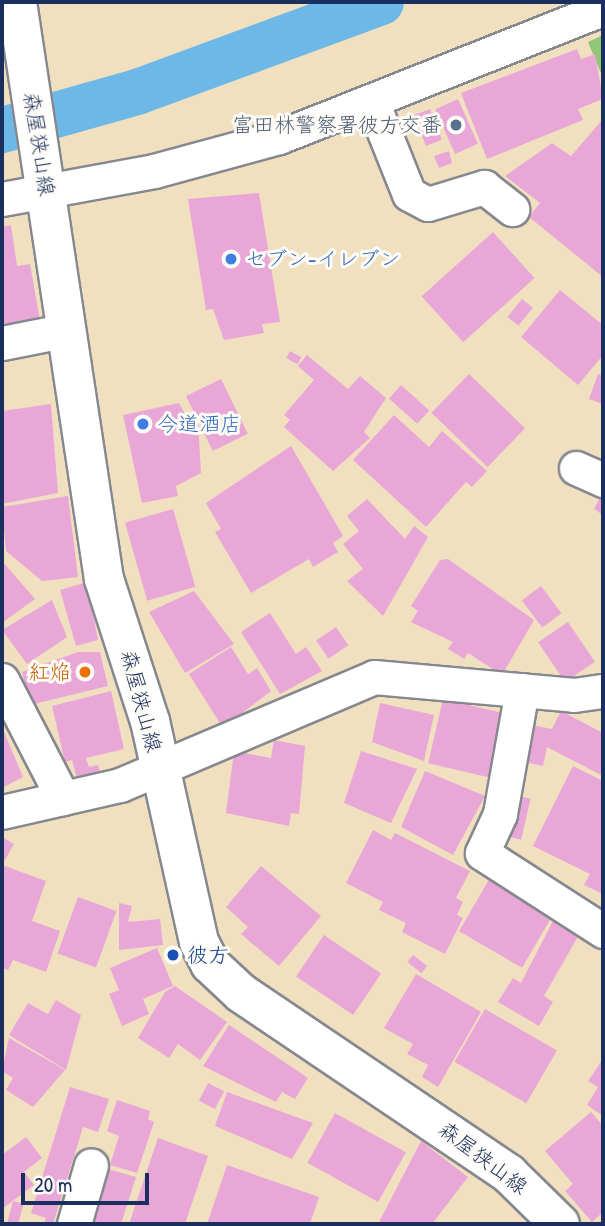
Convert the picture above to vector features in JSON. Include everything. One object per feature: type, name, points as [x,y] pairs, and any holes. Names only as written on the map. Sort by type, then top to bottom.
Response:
[{"type":"main road","name":"森屋狭山線","points":[[17,2],[45,183],[63,331],[104,579],[159,770],[199,942],[222,977],[509,1174],[561,1224]]},
{"type":"street","points":[[2,198],[45,183],[166,168],[373,104],[603,9]]},
{"type":"street","points":[[373,104],[409,194],[428,204],[484,187],[512,209]]},
{"type":"street","points":[[2,344],[63,331]]},
{"type":"street","points":[[2,812],[63,798],[159,770],[374,677],[574,695],[603,691]]},
{"type":"street","points":[[2,680],[63,798]]},
{"type":"street","points":[[522,690],[500,814],[482,853],[603,931]]},
{"type":"street","points":[[74,1224],[90,1165]]},
{"type":"green space","points":[[603,35],[603,78],[588,42]]},
{"type":"building","points":[[577,49],[581,59],[595,54],[603,99],[578,109],[583,120],[487,159],[461,93]]},
{"type":"building","points":[[458,99],[478,144],[455,154],[435,109]]},
{"type":"building","points":[[430,109],[442,140],[426,146],[414,115]]},
{"type":"building","points":[[603,119],[603,277],[529,217],[540,203],[505,176],[552,143],[571,156]]},
{"type":"building","points":[[449,151],[452,163],[439,168],[434,156]]},
{"type":"building","points":[[259,193],[280,322],[262,324],[264,333],[224,340],[213,309],[206,310],[188,199]]},
{"type":"building","points":[[11,225],[17,266],[30,264],[40,321],[2,328],[2,227]]},
{"type":"building","points":[[493,232],[534,278],[463,342],[422,296]]},
{"type":"building","points":[[560,290],[603,325],[603,355],[578,385],[521,337]]},
{"type":"building","points":[[522,299],[533,308],[518,326],[508,317]]},
{"type":"building","points":[[290,351],[301,357],[297,364],[286,358]]},
{"type":"building","points":[[307,355],[348,389],[360,376],[386,398],[364,432],[370,438],[333,471],[284,427],[290,420],[284,415],[314,380],[298,366]]},
{"type":"building","points":[[469,374],[525,428],[488,467],[431,413]]},
{"type":"building","points":[[598,374],[603,376],[603,404],[589,399]]},
{"type":"building","points":[[221,379],[248,434],[213,451],[186,396]]},
{"type":"building","points":[[401,385],[429,410],[417,424],[389,398]]},
{"type":"building","points":[[179,403],[191,425],[198,423],[201,473],[176,486],[178,496],[142,503],[123,415]]},
{"type":"building","points":[[51,404],[58,493],[2,504],[2,411]]},
{"type":"building","points":[[394,415],[429,447],[442,431],[487,471],[472,487],[466,482],[426,527],[353,460]]},
{"type":"building","points":[[291,446],[343,536],[333,543],[338,552],[313,567],[309,559],[251,593],[215,532],[221,529],[206,503]]},
{"type":"building","points":[[603,492],[603,515],[594,509]]},
{"type":"building","points":[[68,496],[78,577],[42,581],[6,551],[2,507]]},
{"type":"building","points":[[367,499],[405,539],[414,526],[428,537],[383,616],[347,581],[363,569],[343,544],[359,531],[347,516]]},
{"type":"building","points":[[173,509],[195,587],[147,601],[125,523]]},
{"type":"building","points":[[448,559],[534,620],[502,675],[468,653],[464,659],[448,649],[453,642],[411,622],[418,611],[411,606],[440,560]]},
{"type":"building","points":[[2,561],[35,599],[2,623]]},
{"type":"building","points":[[87,582],[98,640],[76,646],[60,590]]},
{"type":"building","points":[[541,586],[561,613],[542,628],[522,600]]},
{"type":"building","points":[[194,591],[234,644],[185,673],[149,612]]},
{"type":"building","points":[[52,600],[67,637],[27,664],[2,630]]},
{"type":"building","points":[[270,613],[296,654],[306,647],[322,671],[280,694],[241,632]]},
{"type":"building","points":[[568,622],[595,662],[565,682],[538,642]]},
{"type":"building","points":[[336,627],[348,645],[328,659],[316,640]]},
{"type":"building","points":[[231,647],[248,674],[257,668],[271,691],[223,728],[189,674]]},
{"type":"building","points":[[78,652],[100,652],[108,686],[30,705],[22,672]]},
{"type":"building","points":[[111,691],[124,749],[86,758],[89,767],[98,765],[102,777],[78,782],[72,760],[65,762],[52,706]]},
{"type":"building","points":[[443,699],[505,713],[491,778],[428,763]]},
{"type":"building","points":[[380,703],[434,715],[424,761],[372,742]]},
{"type":"building","points":[[561,711],[603,733],[601,775],[547,747],[543,766],[520,761],[527,724],[552,729]]},
{"type":"building","points":[[2,727],[23,777],[2,788]]},
{"type":"building","points":[[274,740],[305,746],[299,814],[291,813],[289,826],[226,813],[234,751],[271,758]]},
{"type":"building","points":[[361,751],[417,769],[391,823],[344,803]]},
{"type":"building","points":[[573,766],[603,781],[603,894],[584,885],[590,874],[533,846]]},
{"type":"building","points":[[425,771],[485,796],[453,855],[401,827]]},
{"type":"building","points":[[514,795],[531,799],[521,840],[505,836]]},
{"type":"building","points":[[373,830],[391,840],[395,833],[470,871],[456,898],[463,902],[457,915],[463,918],[445,954],[402,932],[406,923],[379,910],[383,902],[346,883]]},
{"type":"building","points":[[2,837],[14,844],[2,865]]},
{"type":"building","points":[[2,865],[46,881],[32,921],[60,931],[46,972],[13,960],[8,970],[2,968]]},
{"type":"building","points":[[261,866],[321,916],[279,966],[241,934],[248,927],[226,907]]},
{"type":"building","points":[[495,869],[558,906],[522,968],[459,931]]},
{"type":"building","points":[[78,897],[117,911],[96,967],[57,953]]},
{"type":"building","points":[[119,903],[132,906],[128,922],[160,919],[163,945],[119,950]]},
{"type":"building","points":[[554,919],[580,933],[544,996],[553,1002],[539,1026],[498,1002],[513,978],[521,983]]},
{"type":"building","points":[[324,935],[381,974],[353,1015],[296,976]]},
{"type":"building","points":[[157,948],[173,986],[143,999],[149,1014],[122,1026],[109,994],[119,990],[110,968]]},
{"type":"building","points":[[413,955],[427,966],[422,973],[407,962]]},
{"type":"building","points":[[416,974],[481,1012],[438,1087],[422,1077],[428,1065],[407,1054],[413,1044],[384,1028]]},
{"type":"building","points":[[175,986],[227,1022],[200,1060],[178,1044],[169,1058],[138,1038],[165,992]]},
{"type":"building","points":[[56,1000],[81,1015],[66,1070],[9,1035],[28,1003],[48,1014]]},
{"type":"building","points":[[485,1009],[557,1050],[526,1103],[455,1062]]},
{"type":"building","points":[[229,1025],[308,1078],[295,1099],[282,1092],[276,1102],[203,1066]]},
{"type":"building","points":[[9,1038],[65,1070],[33,1107],[6,1090],[13,1078],[2,1071]]},
{"type":"building","points":[[603,1059],[603,1116],[587,1105],[598,1087],[588,1081]]},
{"type":"building","points":[[208,1083],[224,1091],[215,1109],[199,1101]]},
{"type":"building","points":[[70,1087],[109,1099],[98,1132],[83,1127],[53,1224],[44,1224],[46,1218],[31,1213]]},
{"type":"building","points":[[227,1092],[313,1123],[292,1159],[215,1126]]},
{"type":"building","points":[[117,1100],[150,1111],[148,1119],[154,1122],[137,1173],[110,1165],[119,1136],[107,1131]]},
{"type":"building","points":[[591,1112],[603,1126],[603,1212],[592,1222],[565,1191],[573,1184],[545,1151]]},
{"type":"building","points":[[335,1113],[406,1152],[378,1202],[307,1163]]},
{"type":"building","points":[[26,1137],[42,1158],[24,1172],[34,1185],[2,1209],[2,1155]]},
{"type":"building","points":[[158,1138],[208,1156],[185,1224],[129,1224]]},
{"type":"building","points":[[421,1141],[468,1177],[432,1224],[378,1224]]},
{"type":"building","points":[[227,1165],[319,1197],[310,1224],[207,1224]]},
{"type":"building","points":[[108,1169],[136,1177],[121,1224],[91,1223]]},
{"type":"building","points":[[13,1201],[24,1204],[18,1224],[7,1223]]},
{"type":"waterway","points":[[2,130],[137,92],[381,2]]},
{"type":"place","name":"富田林警察署彼方交番","points":[[456,125]]},
{"type":"place","name":"セブン-イレブン","points":[[231,259]]},
{"type":"place","name":"今道酒店","points":[[143,424]]},
{"type":"place","name":"紅焔","points":[[85,672]]},
{"type":"place","name":"彼方","points":[[173,955]]}]
